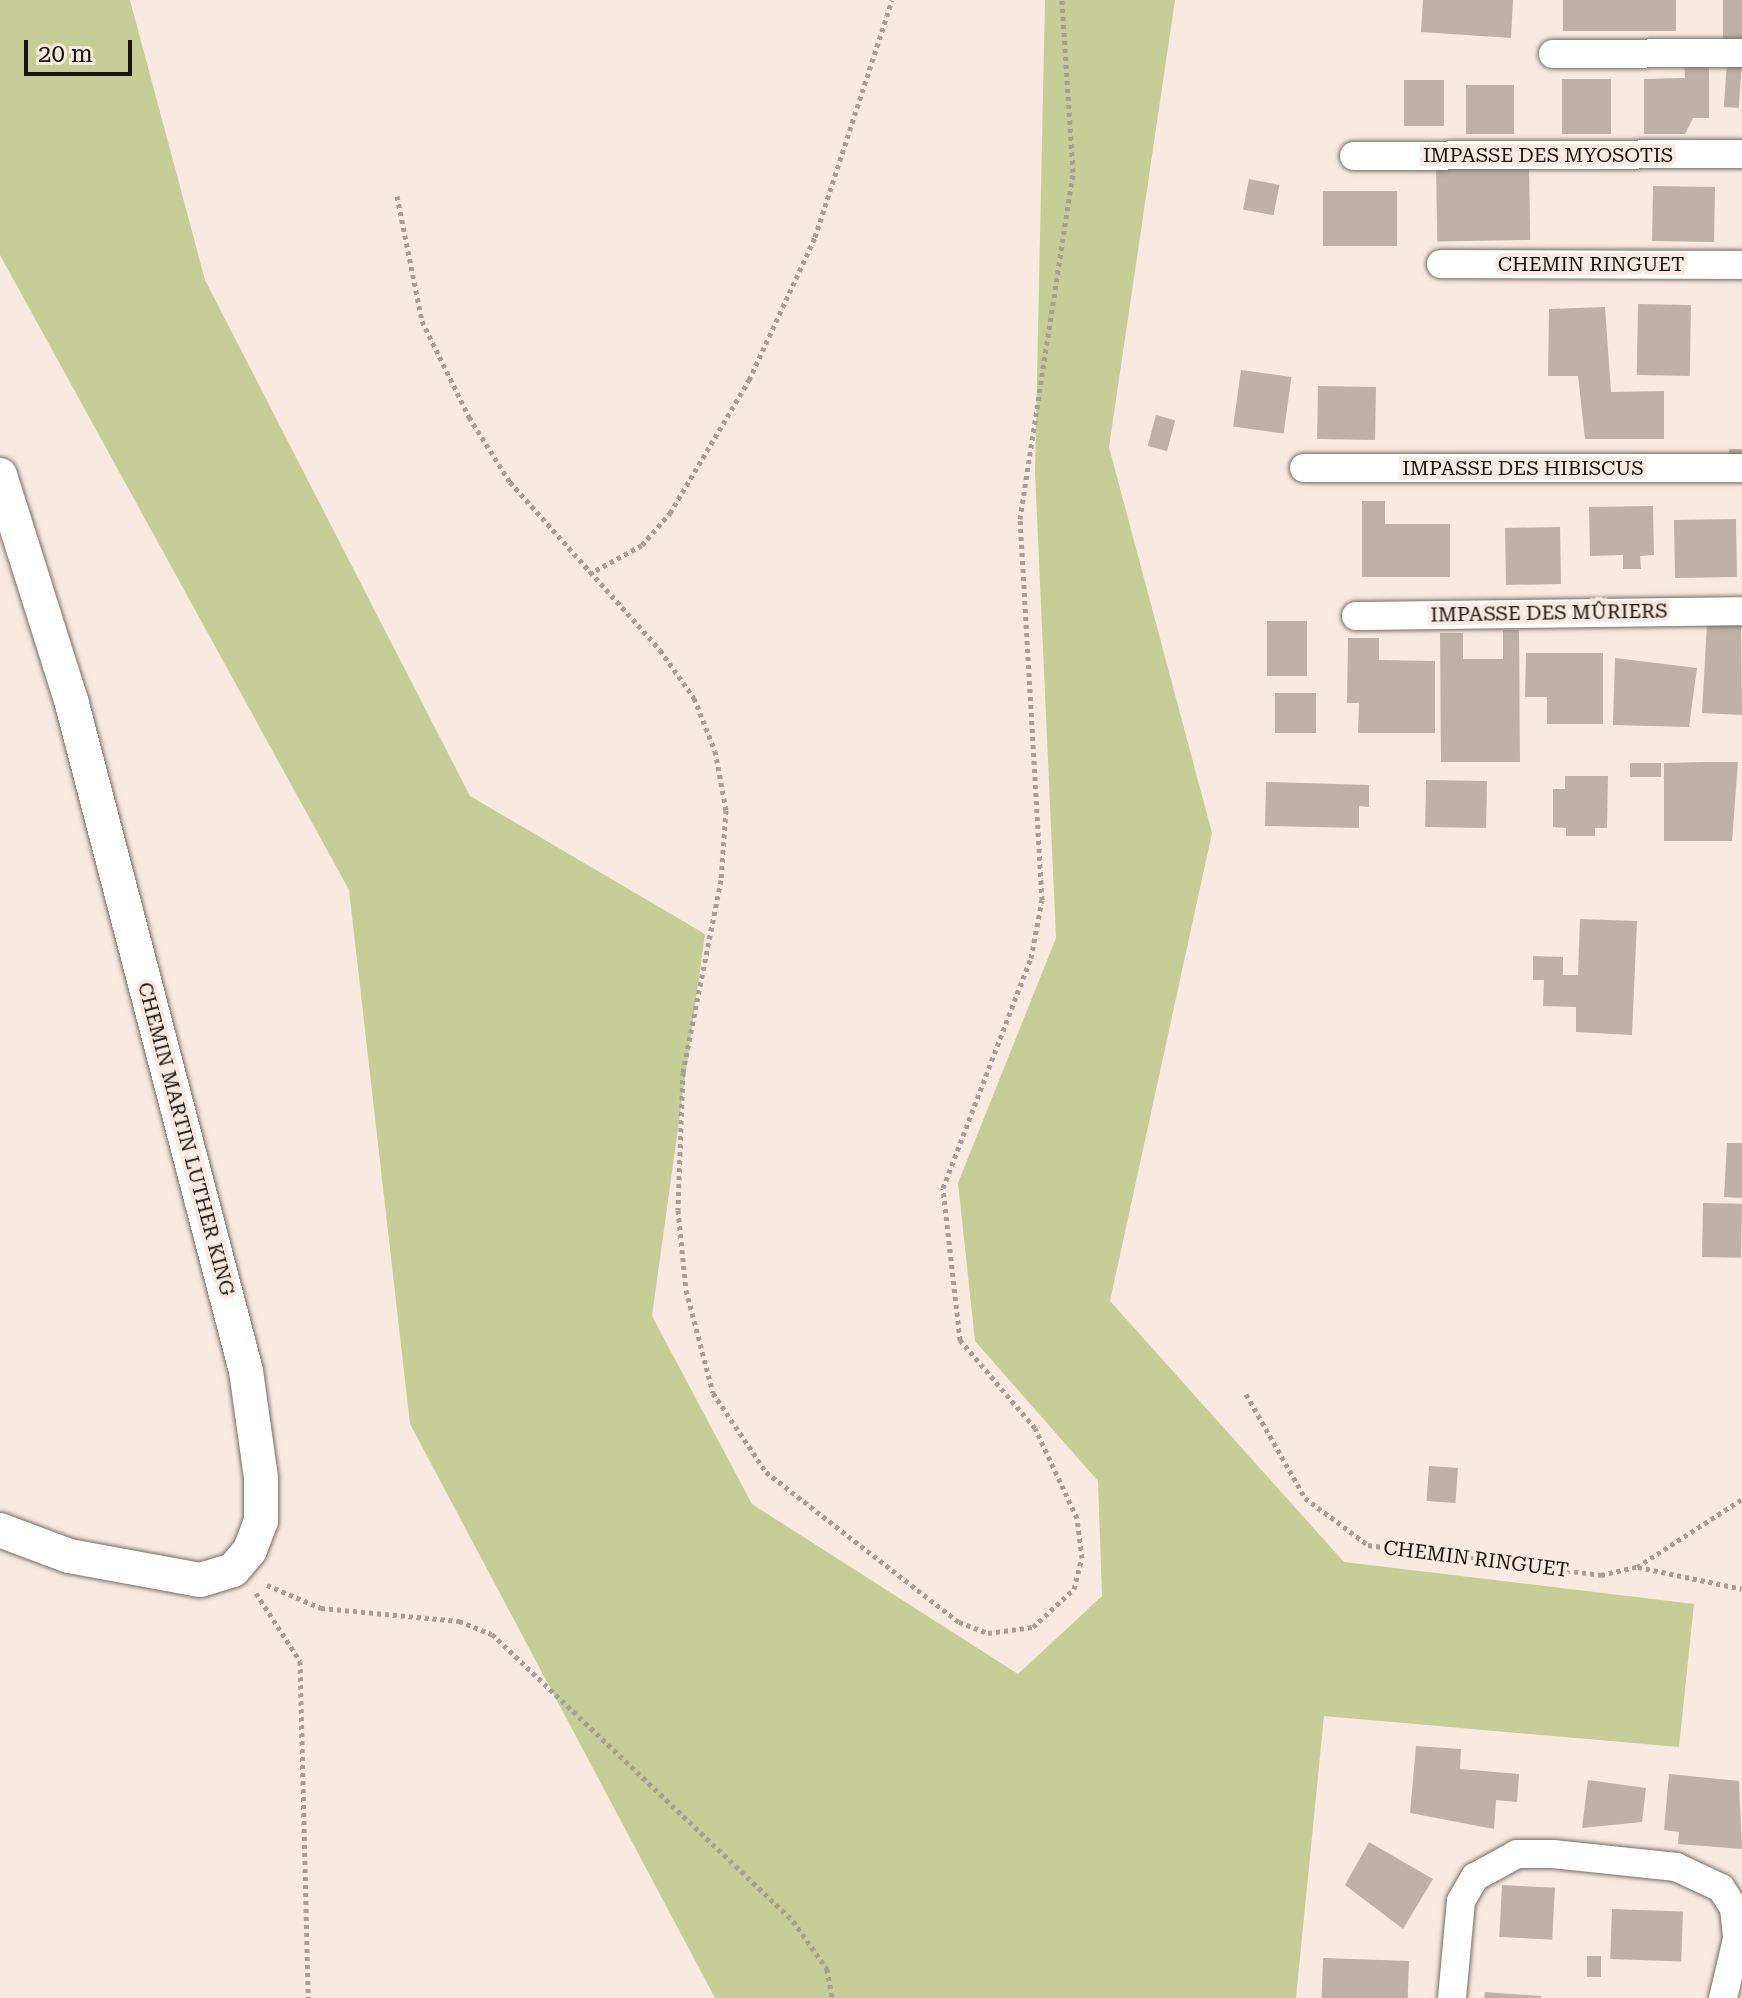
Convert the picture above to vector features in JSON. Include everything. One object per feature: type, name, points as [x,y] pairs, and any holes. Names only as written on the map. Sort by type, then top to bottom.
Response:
[{"type":"street","points":[[1553,54],[1742,53]]},
{"type":"street","name":"IMPASSE DES MYOSOTIS","points":[[1354,156],[1742,154]]},
{"type":"street","name":"CHEMIN RINGUET","points":[[1441,264],[1742,265]]},
{"type":"street","name":"IMPASSE DES HIBISCUS","points":[[1304,468],[1742,468]]},
{"type":"street","name":"CHEMIN MARTIN LUTHER KING","points":[[0,475],[72,704],[246,1371],[261,1521],[233,1570]]},
{"type":"street","name":"IMPASSE DES MÛRIERS","points":[[1356,616],[1742,611]]},
{"type":"street","points":[[0,1530],[146,1576],[200,1580],[233,1570]]},
{"type":"street","points":[[1452,1998],[1461,1901],[1475,1877],[1505,1857],[1553,1854],[1676,1867],[1721,1888],[1734,1908],[1737,1939],[1723,1998]]},
{"type":"path","points":[[589,574],[642,545],[670,513],[749,380],[815,237],[892,0]]},
{"type":"path","points":[[397,196],[422,321],[443,370],[510,482],[694,698],[715,751],[726,810],[721,880],[683,1072],[678,1210],[686,1290],[713,1393],[766,1472],[959,1622],[988,1633],[1033,1627],[1074,1589],[1082,1558],[1077,1518],[1035,1428],[960,1340],[943,1188],[1031,958],[1042,900],[1020,519],[1073,172],[1062,0]]},
{"type":"path","name":"CHEMIN RINGUET","points":[[1246,1394],[1305,1498],[1368,1545],[1601,1575],[1637,1567],[1742,1499]]},
{"type":"path","name":"CHEMIN RINGUET","points":[[1637,1567],[1742,1589]]},
{"type":"path","points":[[233,1570],[272,1609],[300,1661],[308,1998]]},
{"type":"path","points":[[233,1570],[321,1608],[459,1621],[492,1634],[793,1921],[827,1969],[832,1998]]},
{"type":"green space","points":[[0,0],[130,0],[205,280],[470,796],[705,934],[652,1316],[752,1504],[1018,1674],[1102,1596],[1098,1481],[975,1341],[958,1183],[1056,938],[1035,472],[1045,0],[1175,0],[1109,447],[1212,833],[1110,1301],[1344,1562],[1694,1604],[1679,1747],[1324,1716],[1296,1998],[715,1998],[410,1424],[349,890],[0,255]]},
{"type":"building","points":[[1423,0],[1513,0],[1511,38],[1421,32]]},
{"type":"building","points":[[1563,0],[1676,0],[1676,31],[1563,31]]},
{"type":"building","points":[[1723,0],[1742,0],[1742,46],[1723,46]]},
{"type":"building","points":[[1709,61],[1709,118],[1693,118],[1685,134],[1644,134],[1644,79],[1685,78],[1684,62]]},
{"type":"building","points":[[1727,61],[1742,62],[1739,108],[1724,107]]},
{"type":"building","points":[[1562,79],[1611,79],[1611,134],[1562,134]]},
{"type":"building","points":[[1404,80],[1444,80],[1444,126],[1404,126]]},
{"type":"building","points":[[1466,85],[1514,85],[1514,134],[1466,134]]},
{"type":"building","points":[[1529,166],[1530,240],[1437,242],[1436,168]]},
{"type":"building","points":[[1249,179],[1279,185],[1274,215],[1243,209]]},
{"type":"building","points":[[1653,186],[1715,187],[1714,242],[1652,241]]},
{"type":"building","points":[[1323,191],[1397,191],[1397,246],[1323,246]]},
{"type":"building","points":[[1638,304],[1691,305],[1690,376],[1637,375]]},
{"type":"building","points":[[1605,307],[1611,392],[1664,391],[1664,439],[1585,439],[1578,376],[1548,376],[1549,309]]},
{"type":"building","points":[[1241,370],[1292,377],[1284,434],[1233,426]]},
{"type":"building","points":[[1318,386],[1376,387],[1375,440],[1317,439]]},
{"type":"building","points":[[1156,415],[1175,420],[1167,451],[1148,446]]},
{"type":"building","points":[[1729,449],[1742,449],[1742,462],[1729,462]]},
{"type":"building","points":[[1362,501],[1385,501],[1385,524],[1450,524],[1450,577],[1362,577]]},
{"type":"building","points":[[1653,506],[1654,555],[1640,556],[1641,569],[1623,569],[1623,555],[1590,556],[1589,507]]},
{"type":"building","points":[[1736,519],[1737,577],[1675,578],[1674,520]]},
{"type":"building","points":[[1560,527],[1561,584],[1506,585],[1505,528]]},
{"type":"building","points":[[1267,621],[1307,621],[1307,676],[1267,676]]},
{"type":"building","points":[[1707,624],[1741,626],[1742,715],[1702,713]]},
{"type":"building","points":[[1503,630],[1519,630],[1520,762],[1441,762],[1440,633],[1463,633],[1463,659],[1503,659]]},
{"type":"building","points":[[1348,638],[1379,638],[1379,660],[1435,661],[1435,733],[1358,733],[1359,703],[1347,703]]},
{"type":"building","points":[[1526,653],[1603,653],[1603,724],[1547,724],[1547,697],[1525,697]]},
{"type":"building","points":[[1615,658],[1697,668],[1689,727],[1613,725]]},
{"type":"building","points":[[1275,693],[1316,693],[1316,733],[1275,733]]},
{"type":"building","points":[[1738,762],[1732,841],[1664,841],[1664,763]]},
{"type":"building","points":[[1630,763],[1661,763],[1661,777],[1630,777]]},
{"type":"building","points":[[1565,776],[1608,776],[1607,828],[1595,828],[1595,836],[1566,836],[1566,828],[1553,827],[1553,789],[1565,789]]},
{"type":"building","points":[[1426,780],[1487,781],[1486,828],[1425,827]]},
{"type":"building","points":[[1266,782],[1369,785],[1369,807],[1359,806],[1359,828],[1265,826]]},
{"type":"building","points":[[1580,919],[1637,921],[1632,1035],[1576,1032],[1576,1007],[1543,1006],[1544,980],[1533,980],[1533,956],[1563,957],[1563,975],[1578,975]]},
{"type":"building","points":[[1727,1143],[1742,1143],[1742,1198],[1724,1197]]},
{"type":"building","points":[[1703,1203],[1742,1204],[1741,1258],[1702,1257]]},
{"type":"building","points":[[1429,1466],[1458,1468],[1455,1503],[1427,1501]]},
{"type":"building","points":[[1416,1746],[1461,1749],[1460,1769],[1519,1774],[1517,1802],[1496,1800],[1494,1829],[1410,1813]]},
{"type":"building","points":[[1669,1774],[1739,1781],[1742,1849],[1678,1844],[1679,1832],[1664,1830]]},
{"type":"building","points":[[1588,1780],[1646,1788],[1642,1822],[1582,1828]]},
{"type":"building","points":[[1369,1842],[1433,1879],[1403,1929],[1345,1885]]},
{"type":"building","points":[[1502,1885],[1555,1888],[1552,1940],[1499,1937]]},
{"type":"building","points":[[1612,1909],[1683,1911],[1681,1961],[1610,1959]]},
{"type":"building","points":[[1587,1956],[1601,1956],[1601,1977],[1587,1977]]},
{"type":"building","points":[[1323,1958],[1409,1961],[1408,1998],[1322,1998]]},
{"type":"building","points":[[1485,1992],[1541,1996],[1541,1998],[1484,1998]]}]
